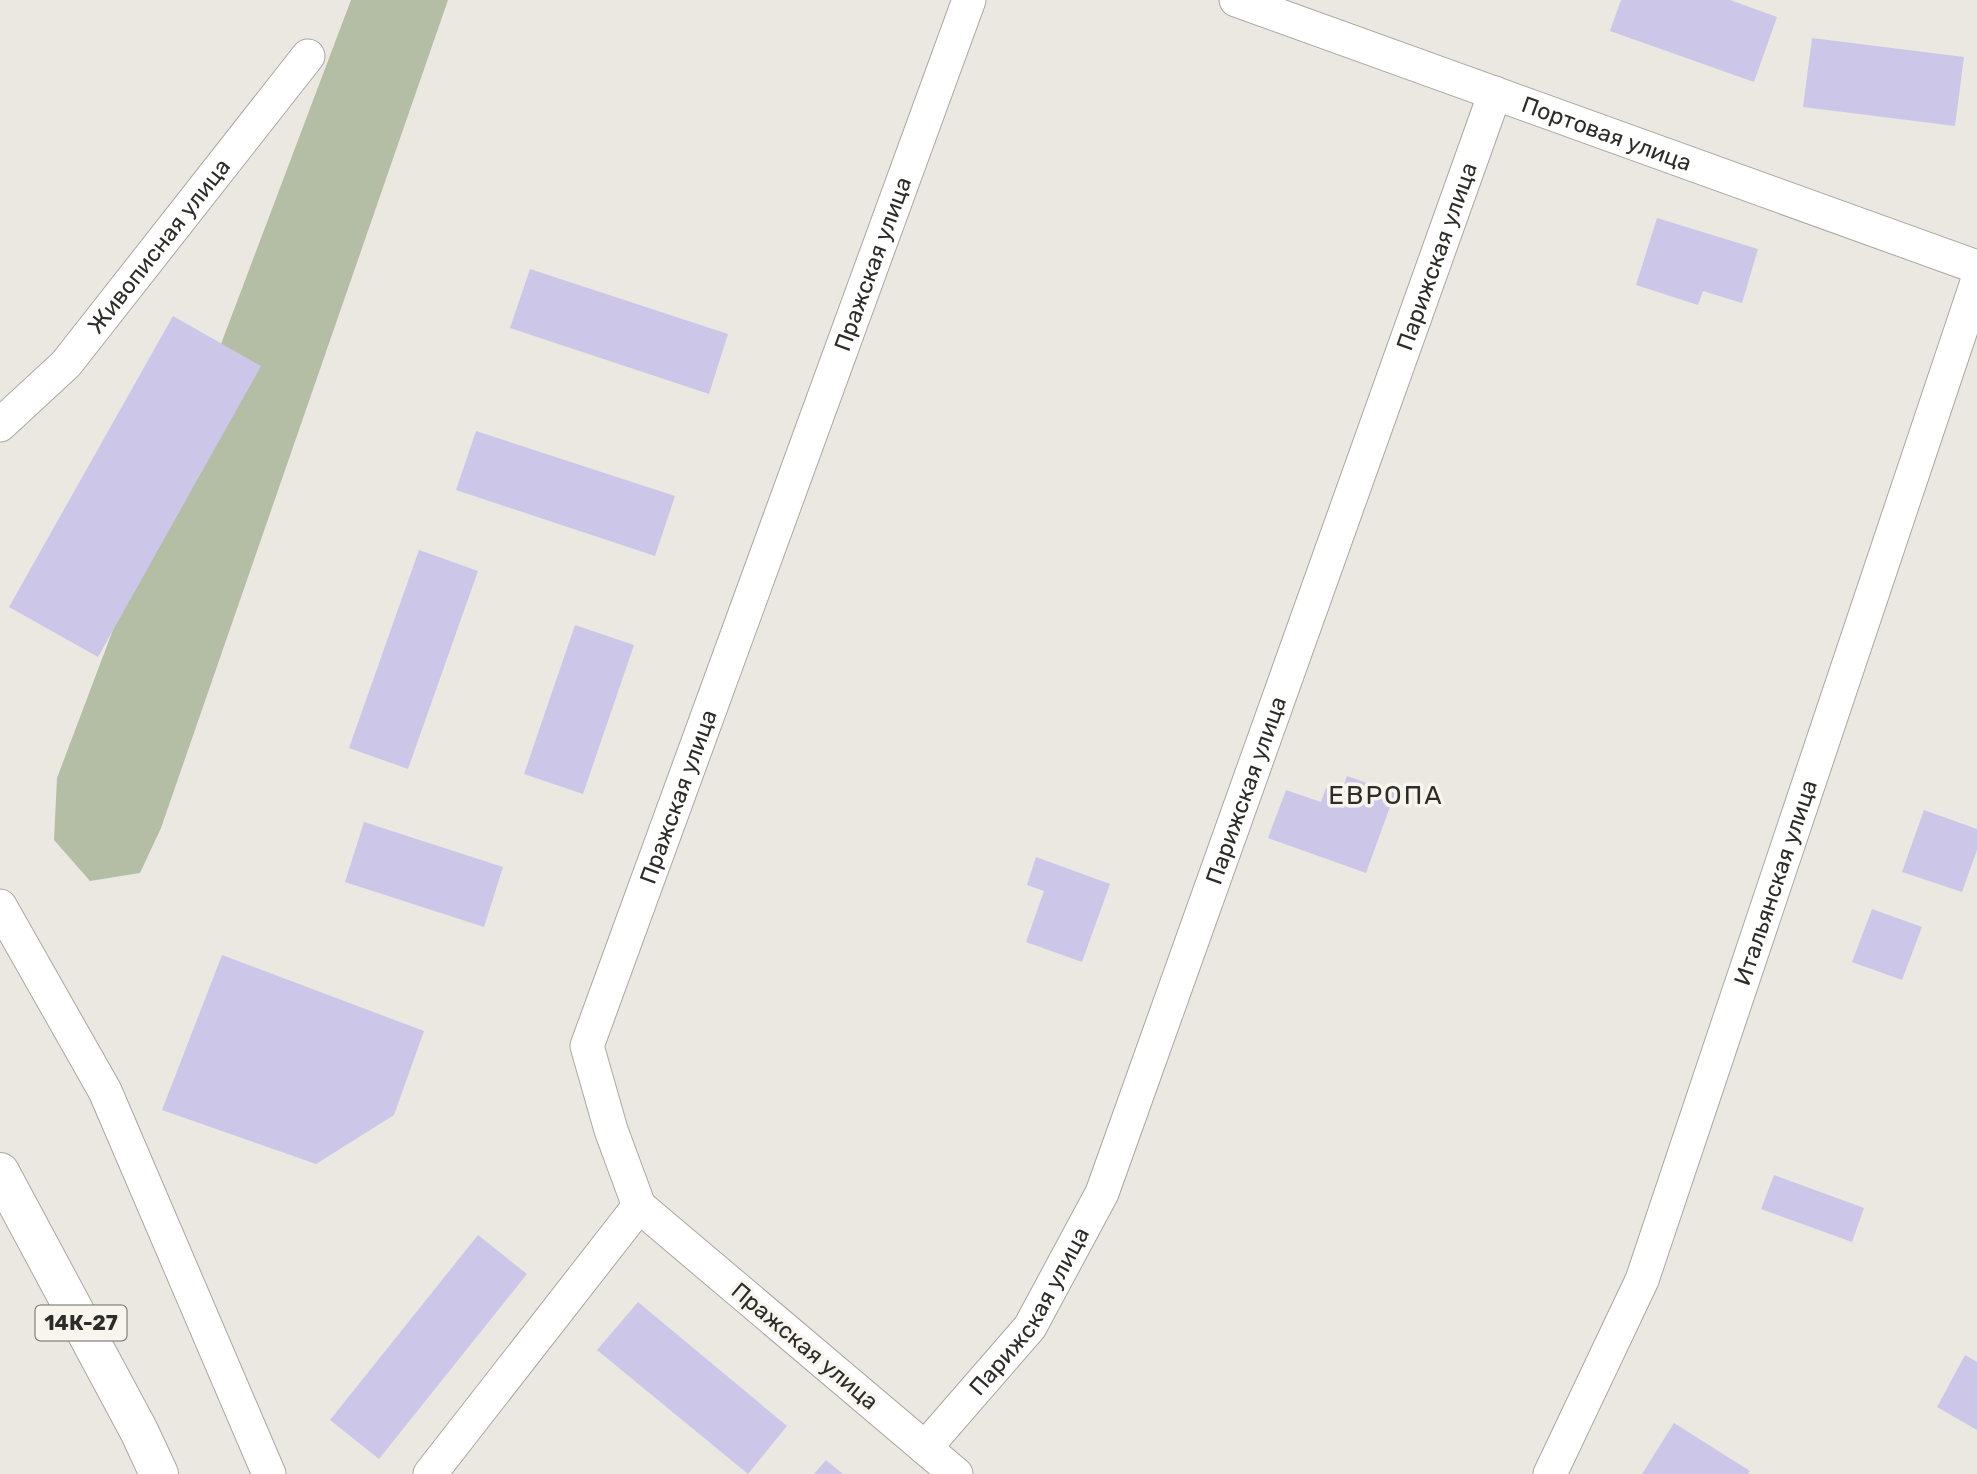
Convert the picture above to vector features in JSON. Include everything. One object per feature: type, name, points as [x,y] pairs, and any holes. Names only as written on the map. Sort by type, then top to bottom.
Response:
[{"type":"main road","name":"14К-27","points":[[0,1172],[139,1431],[159,1474]]},
{"type":"street","name":"Пражская улица","points":[[956,1474],[639,1206],[611,1130],[587,1046],[969,0]]},
{"type":"street","name":"Портовая улица","points":[[1236,0],[1977,267]]},
{"type":"street","name":"Живописная улица","points":[[0,425],[66,364],[308,57]]},
{"type":"street","name":"Парижская улица","points":[[925,1448],[1030,1327],[1102,1193],[1495,93]]},
{"type":"street","name":"Итальянская улица","points":[[1550,1474],[1642,1280],[1977,282]]},
{"type":"street","points":[[0,906],[105,1091],[269,1474]]},
{"type":"street","points":[[430,1474],[639,1206]]},
{"type":"green space","points":[[351,0],[448,0],[161,828],[140,873],[90,881],[54,840],[57,778]]},
{"type":"building","points":[[1621,0],[1730,0],[1777,17],[1754,82],[1610,31]]},
{"type":"building","points":[[1812,38],[1964,57],[1955,126],[1803,107]]},
{"type":"building","points":[[1657,218],[1758,249],[1742,303],[1703,291],[1698,305],[1636,285]]},
{"type":"building","points":[[530,269],[728,334],[709,394],[510,328]]},
{"type":"building","points":[[173,316],[261,366],[98,657],[9,607]]},
{"type":"building","points":[[476,431],[675,496],[655,556],[456,490]]},
{"type":"building","points":[[419,550],[478,571],[408,769],[349,748]]},
{"type":"building","points":[[575,625],[634,645],[583,794],[524,774]]},
{"type":"building","points":[[1347,776],[1395,793],[1366,873],[1268,838],[1286,790],[1321,802],[1326,788],[1341,793]]},
{"type":"building","points":[[1924,810],[1977,829],[1977,850],[1962,892],[1902,872]]},
{"type":"building","points":[[364,822],[503,867],[484,927],[345,882]]},
{"type":"building","points":[[1036,857],[1110,884],[1082,962],[1026,942],[1044,891],[1027,885]]},
{"type":"building","points":[[1872,909],[1922,927],[1902,980],[1852,962]]},
{"type":"building","points":[[222,955],[424,1031],[394,1115],[316,1164],[162,1110]]},
{"type":"building","points":[[1774,1175],[1864,1208],[1852,1242],[1761,1209]]},
{"type":"building","points":[[478,1235],[527,1274],[379,1459],[330,1420]]},
{"type":"building","points":[[638,1302],[787,1426],[748,1474],[597,1350]]},
{"type":"building","points":[[1965,1355],[1977,1362],[1977,1430],[1937,1407]]},
{"type":"building","points":[[1674,1423],[1750,1471],[1748,1474],[1642,1474]]},
{"type":"building","points":[[826,1460],[843,1474],[814,1474]]},
{"type":"district","name":"ЕВРОПА","points":[[1386,795]]}]
